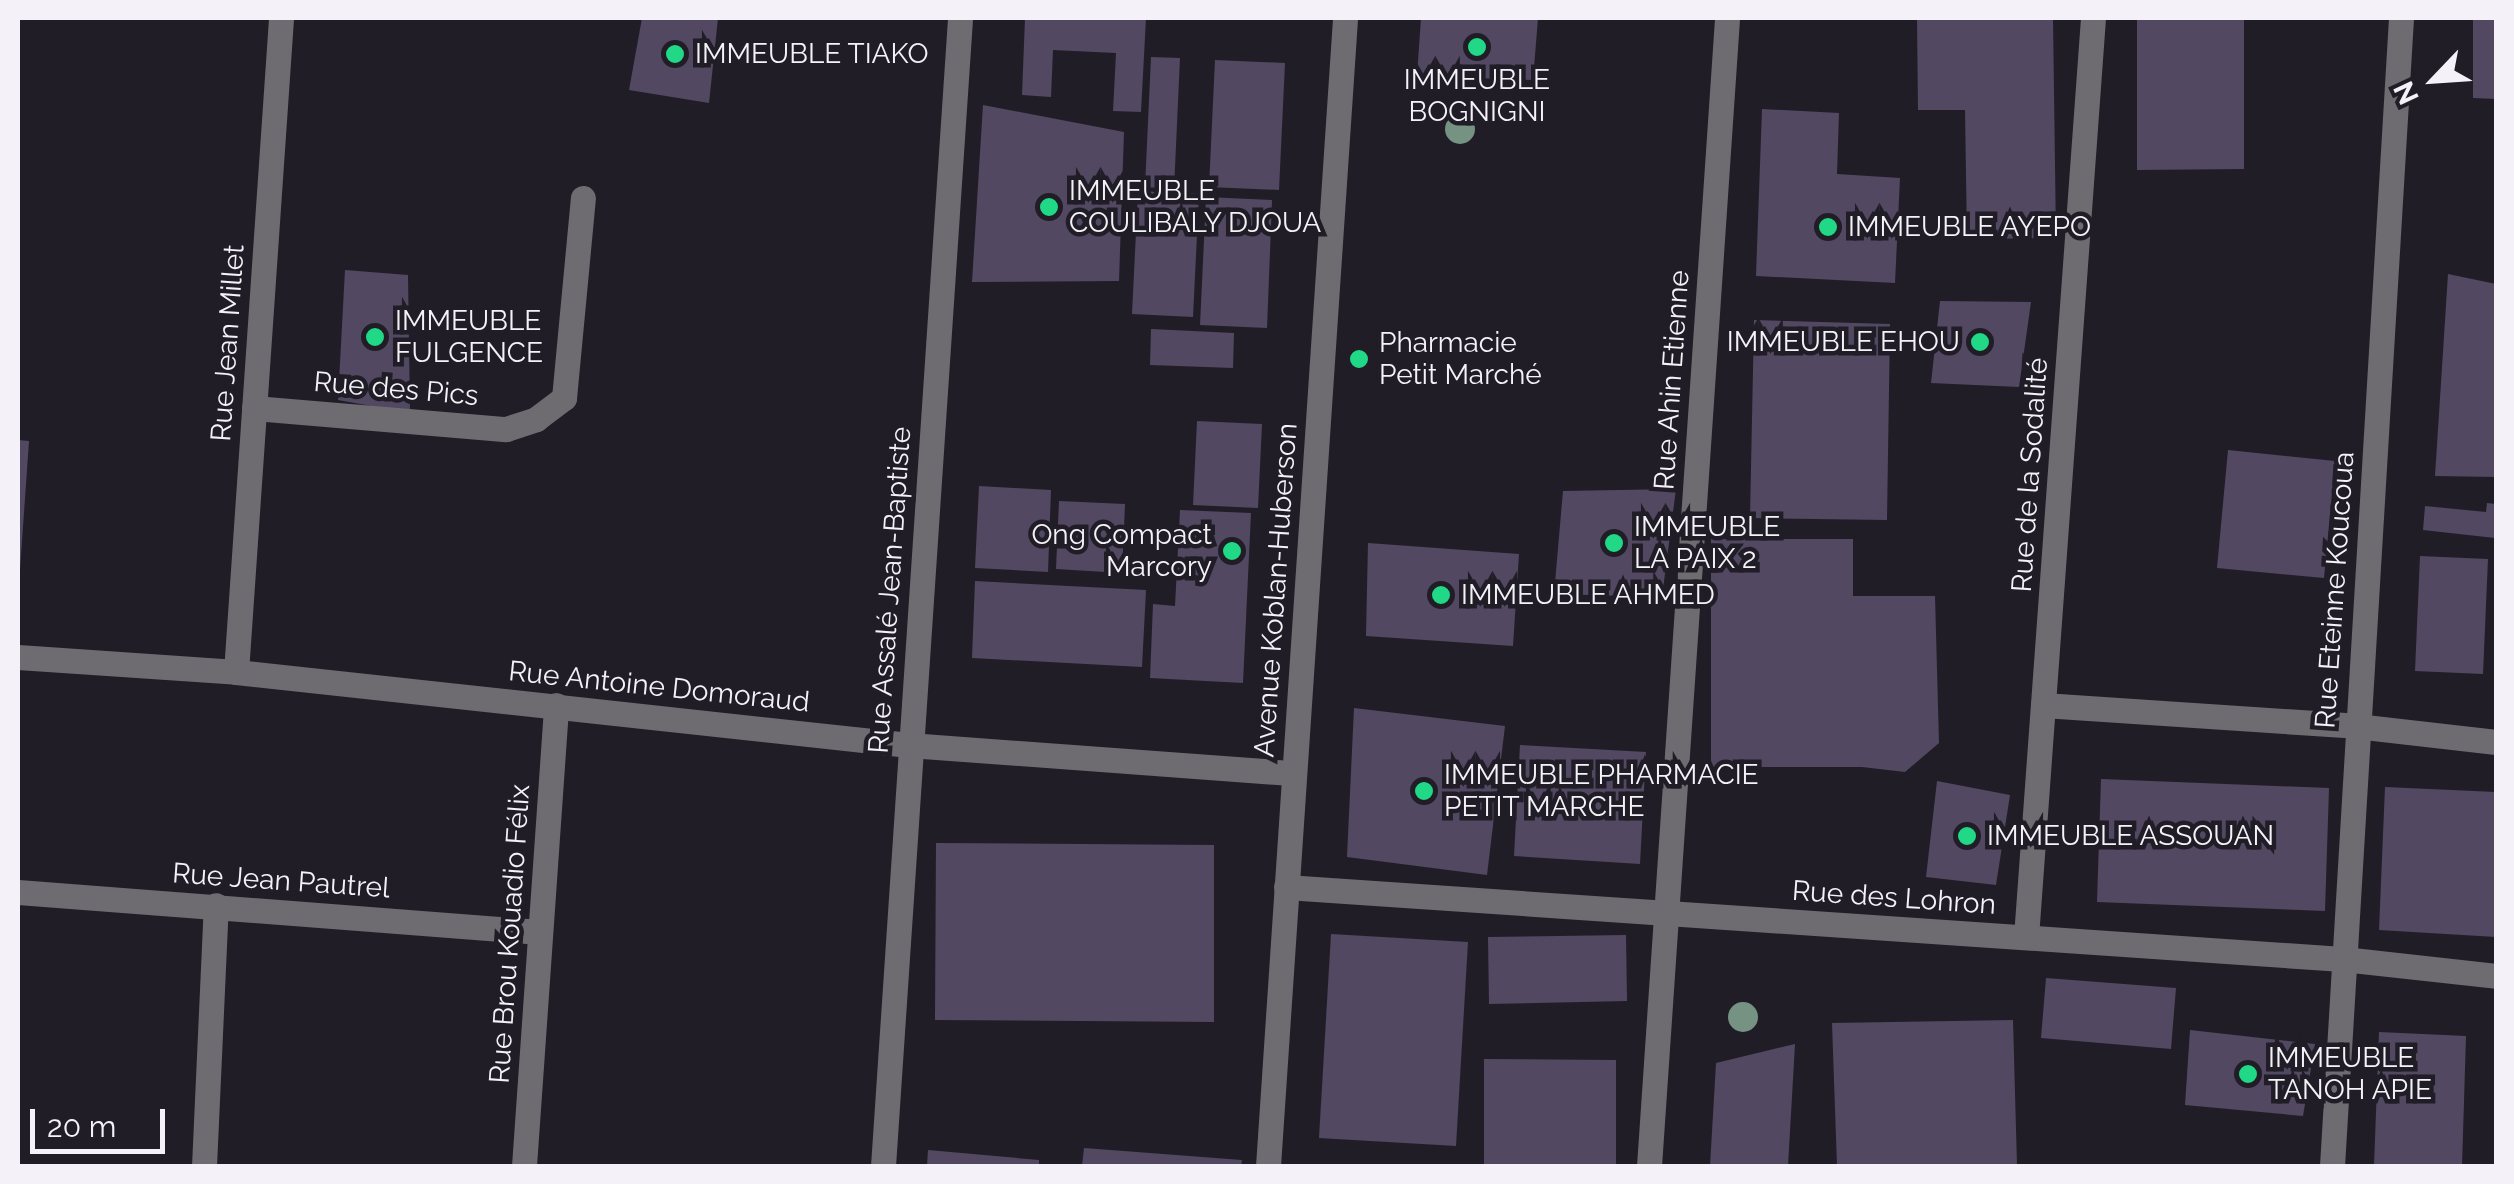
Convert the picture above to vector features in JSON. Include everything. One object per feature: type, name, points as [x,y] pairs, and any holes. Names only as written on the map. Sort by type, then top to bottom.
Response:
[{"type":"street","name":"Rue Jean Millet","points":[[236,672],[282,18]]},
{"type":"street","name":"Rue Assalé Jean-Baptiste","points":[[883,1166],[960,18]]},
{"type":"street","name":"Avenue Koblan-Huberson","points":[[1268,1166],[1345,18]]},
{"type":"street","name":"Rue Ahin Etienne","points":[[1649,1166],[1727,18]]},
{"type":"street","name":"Rue de la Sodalité","points":[[2026,937],[2093,18]]},
{"type":"street","name":"Rue Eteinne Koucoua","points":[[2332,1166],[2401,18]]},
{"type":"street","name":"Rue des Pics","points":[[254,408],[506,428],[536,419],[564,398],[583,198]]},
{"type":"street","name":"Rue Antoine Domoraud","points":[[18,657],[236,672],[909,745],[1294,774]]},
{"type":"street","points":[[2043,704],[2356,726],[2496,742]]},
{"type":"street","name":"Rue Brou Kouadio Félix","points":[[524,1166],[556,705]]},
{"type":"street","name":"Rue des Lohron","points":[[1286,886],[2342,959],[2496,976]]},
{"type":"street","name":"Rue Jean Pautrel","points":[[18,892],[539,932]]},
{"type":"street","points":[[204,1166],[216,905]]},
{"type":"building","name":"IMMEUBLE TIAKO","points":[[642,18],[718,18],[709,103],[629,90]]},
{"type":"building","points":[[1025,18],[1146,18],[1141,112],[1113,111],[1116,53],[1053,50],[1051,97],[1022,95]]},
{"type":"building","name":"IMMEUBLE BOGNIGNI","points":[[1421,18],[1538,18],[1533,80],[1417,76]]},
{"type":"building","points":[[1917,18],[2053,18],[2056,238],[1967,239],[1965,110],[1918,110]]},
{"type":"building","points":[[2137,18],[2244,18],[2244,169],[2137,170]]},
{"type":"building","points":[[2473,18],[2496,18],[2496,99],[2473,98]]},
{"type":"building","points":[[1151,57],[1180,58],[1174,189],[1145,187]]},
{"type":"building","points":[[1215,60],[1285,63],[1279,190],[1209,187]]},
{"type":"building","name":"IMMEUBLE COULIBALY DJOUA","points":[[983,105],[1124,132],[1119,281],[972,282]]},
{"type":"building","name":"IMMEUBLE AYEPO","points":[[1762,109],[1839,113],[1837,174],[1900,178],[1895,283],[1756,276]]},
{"type":"building","points":[[1138,191],[1199,194],[1193,317],[1132,314]]},
{"type":"building","points":[[1206,197],[1272,200],[1267,328],[1200,325]]},
{"type":"building","name":"IMMEUBLE FULGENCE","points":[[345,270],[408,275],[410,413],[338,400]]},
{"type":"building","points":[[2448,274],[2496,284],[2496,477],[2435,476]]},
{"type":"building","name":"IMMEUBLE EHOU","points":[[1940,301],[2031,302],[2019,387],[1931,383]]},
{"type":"building","points":[[1754,320],[1890,324],[1887,520],[1750,518]]},
{"type":"building","points":[[1151,329],[1234,333],[1233,368],[1150,365]]},
{"type":"building","points":[[1197,421],[1262,424],[1258,508],[1193,505]]},
{"type":"building","points":[[18,440],[29,441],[20,570],[18,570]]},
{"type":"building","points":[[2228,450],[2335,461],[2324,578],[2217,568]]},
{"type":"building","points":[[979,486],[1051,490],[1048,572],[975,568]]},
{"type":"building","name":"IMMEUBLE LA PAIX 2","points":[[1676,489],[1662,597],[1554,594],[1563,491]]},
{"type":"building","points":[[1059,501],[1125,504],[1122,573],[1056,569]]},
{"type":"building","points":[[2487,503],[2496,504],[2495,538],[2423,530],[2425,506],[2486,512]]},
{"type":"building","points":[[1180,510],[1251,513],[1243,683],[1150,678],[1153,604],[1175,606]]},
{"type":"building","points":[[1711,539],[1853,539],[1853,596],[1935,596],[1939,743],[1905,772],[1862,767],[1711,767]]},
{"type":"building","name":"IMMEUBLE AHMED","points":[[1368,543],[1519,554],[1513,646],[1366,636]]},
{"type":"building","points":[[2420,556],[2488,559],[2483,674],[2415,671]]},
{"type":"building","points":[[975,581],[1146,590],[1142,667],[972,658]]},
{"type":"building","name":"IMMEUBLE PHARMACIE PETIT MARCHE","points":[[1354,708],[1505,726],[1487,875],[1347,857]]},
{"type":"building","points":[[1520,745],[1646,752],[1640,864],[1514,856]]},
{"type":"building","points":[[2101,779],[2329,788],[2325,911],[2097,902]]},
{"type":"building","name":"IMMEUBLE ASSOUAN","points":[[1937,781],[2010,795],[1996,885],[1926,877]]},
{"type":"building","points":[[2385,787],[2496,792],[2496,937],[2379,930]]},
{"type":"building","points":[[936,843],[1214,845],[1214,1022],[935,1020]]},
{"type":"building","points":[[1331,934],[1468,942],[1456,1146],[1319,1138]]},
{"type":"building","points":[[1626,935],[1627,1001],[1489,1004],[1488,937]]},
{"type":"building","points":[[2046,978],[2176,988],[2171,1049],[2041,1038]]},
{"type":"building","points":[[2013,1020],[2017,1166],[1837,1166],[1832,1023]]},
{"type":"building","name":"IMMEUBLE TANOH APIE","points":[[2190,1030],[2315,1044],[2303,1116],[2185,1105]]},
{"type":"building","points":[[2379,1032],[2466,1036],[2462,1166],[2374,1166]]},
{"type":"building","points":[[1795,1044],[1788,1166],[1710,1166],[1716,1063]]},
{"type":"building","points":[[1484,1059],[1616,1060],[1616,1166],[1484,1166]]},
{"type":"building","points":[[1084,1148],[1242,1160],[1241,1166],[1082,1166]]},
{"type":"building","points":[[928,1150],[1039,1160],[1039,1166],[927,1166]]},
{"type":"place","name":"IMMEUBLE BOGNIGNI","points":[[1477,47]]},
{"type":"place","name":"IMMEUBLE TIAKO","points":[[675,54]]},
{"type":"place","name":"IMMEUBLE COULIBALY DJOUA","points":[[1049,207]]},
{"type":"place","name":"IMMEUBLE AYEPO","points":[[1828,227]]},
{"type":"place","name":"IMMEUBLE FULGENCE","points":[[375,337]]},
{"type":"place","name":"IMMEUBLE EHOU","points":[[1980,342]]},
{"type":"place","name":"Pharmacie Petit Marché","points":[[1359,359]]},
{"type":"place","name":"IMMEUBLE LA PAIX 2","points":[[1614,543]]},
{"type":"place","name":"Ong Compact Marcory","points":[[1232,551]]},
{"type":"place","name":"IMMEUBLE AHMED","points":[[1441,595]]},
{"type":"place","name":"IMMEUBLE PHARMACIE PETIT MARCHE","points":[[1424,791]]},
{"type":"place","name":"IMMEUBLE ASSOUAN","points":[[1967,836]]},
{"type":"place","name":"IMMEUBLE TANOH APIE","points":[[2248,1074]]}]
